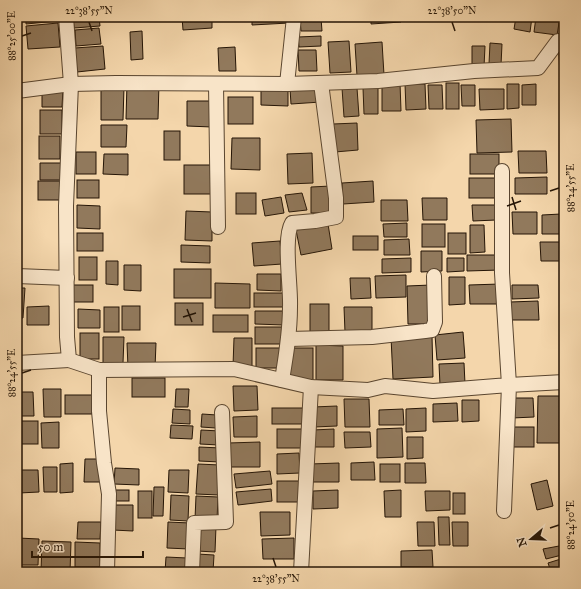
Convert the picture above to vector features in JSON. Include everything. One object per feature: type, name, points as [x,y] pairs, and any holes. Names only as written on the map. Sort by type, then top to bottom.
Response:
[{"type":"street","points":[[66,17],[71,84],[66,206],[67,337],[69,360]]},
{"type":"street","points":[[287,84],[294,17]]},
{"type":"street","points":[[17,91],[71,84],[287,84],[378,81],[474,71],[538,68],[558,41],[564,41]]},
{"type":"street","points":[[282,380],[288,339],[290,307],[288,228],[292,222],[315,221],[336,217],[336,198],[321,83]]},
{"type":"street","points":[[216,84],[218,227]]},
{"type":"street","points":[[502,170],[502,273],[509,385],[504,511]]},
{"type":"street","points":[[17,276],[67,278]]},
{"type":"street","points":[[288,339],[372,337],[432,330],[435,322],[434,276]]},
{"type":"street","points":[[17,363],[69,360],[99,370],[234,369],[311,387],[368,390],[385,386],[433,391],[564,382]]},
{"type":"street","points":[[99,370],[99,411],[104,464],[109,494],[107,572]]},
{"type":"street","points":[[301,572],[311,387]]},
{"type":"street","points":[[192,572],[194,523],[226,522],[222,412]]},
{"type":"building","points":[[26,17],[57,17],[57,21],[26,24]]},
{"type":"building","points":[[73,17],[99,17],[100,26],[74,28]]},
{"type":"building","points":[[148,17],[172,17],[172,18],[148,20]]},
{"type":"building","points":[[182,17],[212,17],[212,28],[183,30]]},
{"type":"building","points":[[252,17],[289,17],[289,23],[252,25]]},
{"type":"building","points":[[371,17],[400,17],[401,22],[371,24]]},
{"type":"building","points":[[516,17],[532,17],[530,32],[514,29]]},
{"type":"building","points":[[536,17],[560,17],[557,35],[534,32]]},
{"type":"building","points":[[321,18],[322,31],[301,31],[300,19]]},
{"type":"building","points":[[58,23],[60,47],[28,49],[26,26]]},
{"type":"building","points":[[99,28],[101,44],[76,46],[75,30]]},
{"type":"building","points":[[142,31],[143,59],[131,60],[130,32]]},
{"type":"building","points":[[321,36],[321,46],[299,47],[298,37]]},
{"type":"building","points":[[349,41],[351,72],[330,73],[328,42]]},
{"type":"building","points":[[382,42],[384,75],[357,76],[355,44]]},
{"type":"building","points":[[490,43],[502,44],[501,65],[489,64]]},
{"type":"building","points":[[103,46],[105,69],[77,72],[75,48]]},
{"type":"building","points":[[472,46],[485,46],[484,67],[472,66]]},
{"type":"building","points":[[235,47],[236,71],[219,71],[218,48]]},
{"type":"building","points":[[298,50],[316,50],[317,71],[299,71]]},
{"type":"building","points":[[559,52],[564,52],[564,79],[560,79]]},
{"type":"building","points":[[127,83],[159,83],[158,119],[126,119]]},
{"type":"building","points":[[400,83],[401,111],[382,111],[382,84]]},
{"type":"building","points":[[446,83],[459,83],[459,109],[446,109]]},
{"type":"building","points":[[405,84],[425,84],[426,109],[406,110]]},
{"type":"building","points":[[507,84],[519,84],[519,108],[507,109]]},
{"type":"building","points":[[536,84],[536,105],[522,105],[522,85]]},
{"type":"building","points":[[428,85],[442,85],[443,109],[429,109]]},
{"type":"building","points":[[461,85],[475,85],[475,106],[462,106]]},
{"type":"building","points":[[101,87],[124,87],[123,120],[101,120]]},
{"type":"building","points":[[261,87],[288,88],[288,106],[261,105]]},
{"type":"building","points":[[320,88],[321,102],[291,104],[290,89]]},
{"type":"building","points":[[342,88],[357,88],[359,116],[344,117]]},
{"type":"building","points":[[363,88],[378,88],[378,114],[364,114]]},
{"type":"building","points":[[479,89],[504,89],[504,109],[480,110]]},
{"type":"building","points":[[42,90],[63,90],[62,107],[42,107]]},
{"type":"building","points":[[228,97],[253,97],[253,124],[228,124]]},
{"type":"building","points":[[187,101],[212,101],[212,127],[187,126]]},
{"type":"building","points":[[18,103],[18,152],[17,152]]},
{"type":"building","points":[[40,110],[62,110],[62,134],[40,134]]},
{"type":"building","points":[[511,119],[512,152],[477,153],[476,120]]},
{"type":"building","points":[[357,123],[358,150],[335,152],[333,124]]},
{"type":"building","points":[[101,125],[127,125],[126,147],[101,147]]},
{"type":"building","points":[[164,131],[180,131],[180,160],[164,160]]},
{"type":"building","points":[[39,136],[60,136],[60,159],[39,159]]},
{"type":"building","points":[[232,138],[260,138],[260,170],[231,169]]},
{"type":"building","points":[[518,151],[546,151],[547,173],[519,173]]},
{"type":"building","points":[[76,152],[96,152],[96,174],[76,174]]},
{"type":"building","points":[[312,153],[313,183],[288,184],[287,154]]},
{"type":"building","points":[[104,154],[128,154],[128,175],[103,174]]},
{"type":"building","points":[[470,154],[499,154],[499,174],[470,174]]},
{"type":"building","points":[[40,163],[64,163],[63,180],[40,180]]},
{"type":"building","points":[[184,165],[217,165],[217,194],[184,194]]},
{"type":"building","points":[[547,177],[547,194],[515,194],[515,178]]},
{"type":"building","points":[[469,178],[495,178],[495,198],[469,198]]},
{"type":"building","points":[[77,180],[99,180],[99,198],[77,198]]},
{"type":"building","points":[[38,181],[61,181],[61,200],[38,200]]},
{"type":"building","points":[[373,181],[374,202],[343,204],[342,183]]},
{"type":"building","points":[[331,186],[331,213],[311,213],[311,187]]},
{"type":"building","points":[[236,193],[256,193],[256,214],[236,214]]},
{"type":"building","points":[[302,193],[307,210],[289,212],[285,195]]},
{"type":"building","points":[[281,197],[284,213],[265,216],[262,200]]},
{"type":"building","points":[[422,198],[447,198],[447,220],[423,220]]},
{"type":"building","points":[[381,200],[407,200],[408,221],[381,221]]},
{"type":"building","points":[[77,205],[100,206],[100,229],[77,228]]},
{"type":"building","points":[[472,205],[496,205],[496,220],[473,221]]},
{"type":"building","points":[[186,211],[212,212],[212,241],[185,240]]},
{"type":"building","points":[[512,212],[537,212],[537,234],[513,234]]},
{"type":"building","points":[[561,214],[562,234],[542,234],[542,215]]},
{"type":"building","points":[[407,223],[407,237],[384,237],[383,224]]},
{"type":"building","points":[[328,224],[332,249],[301,255],[296,230]]},
{"type":"building","points":[[422,224],[445,224],[445,247],[422,247]]},
{"type":"building","points":[[470,225],[484,225],[485,252],[470,253]]},
{"type":"building","points":[[77,233],[103,233],[103,251],[77,251]]},
{"type":"building","points":[[448,233],[466,233],[466,254],[448,254]]},
{"type":"building","points":[[353,236],[378,236],[378,250],[353,250]]},
{"type":"building","points":[[409,239],[410,255],[384,255],[384,240]]},
{"type":"building","points":[[280,241],[282,264],[254,266],[252,243]]},
{"type":"building","points":[[540,242],[561,242],[561,261],[541,261]]},
{"type":"building","points":[[181,245],[210,246],[210,263],[181,262]]},
{"type":"building","points":[[421,251],[442,251],[442,271],[421,272]]},
{"type":"building","points":[[467,255],[500,255],[500,270],[467,271]]},
{"type":"building","points":[[79,257],[97,257],[97,280],[79,280]]},
{"type":"building","points":[[411,258],[411,272],[382,273],[382,259]]},
{"type":"building","points":[[447,258],[464,258],[464,271],[447,272]]},
{"type":"building","points":[[106,261],[118,261],[118,285],[106,284]]},
{"type":"building","points":[[124,265],[141,265],[141,291],[124,290]]},
{"type":"building","points":[[174,269],[211,269],[211,298],[174,298]]},
{"type":"building","points":[[257,274],[281,274],[281,291],[257,290]]},
{"type":"building","points":[[406,275],[406,297],[376,298],[375,276]]},
{"type":"building","points":[[449,277],[465,277],[465,304],[449,305]]},
{"type":"building","points":[[350,278],[370,278],[371,298],[351,299]]},
{"type":"building","points":[[215,283],[250,284],[250,308],[215,308]]},
{"type":"building","points":[[500,284],[501,304],[470,304],[469,285]]},
{"type":"building","points":[[72,285],[93,285],[93,302],[72,302]]},
{"type":"building","points":[[431,285],[431,324],[408,324],[407,286]]},
{"type":"building","points":[[512,285],[538,285],[539,298],[512,299]]},
{"type":"building","points":[[17,288],[25,288],[23,318],[17,318]]},
{"type":"building","points":[[254,293],[283,293],[283,307],[254,307]]},
{"type":"building","points":[[538,301],[539,320],[510,320],[510,302]]},
{"type":"building","points":[[175,303],[203,303],[203,325],[175,325]]},
{"type":"building","points":[[310,304],[329,304],[329,332],[310,332]]},
{"type":"building","points":[[49,306],[49,325],[27,325],[27,307]]},
{"type":"building","points":[[122,306],[140,306],[140,330],[122,330]]},
{"type":"building","points":[[104,307],[119,307],[119,332],[104,332]]},
{"type":"building","points":[[344,307],[372,307],[372,332],[345,332]]},
{"type":"building","points":[[78,309],[100,310],[100,328],[78,328]]},
{"type":"building","points":[[255,311],[284,311],[284,325],[255,324]]},
{"type":"building","points":[[213,315],[248,315],[248,332],[213,332]]},
{"type":"building","points":[[255,327],[285,327],[285,344],[255,344]]},
{"type":"building","points":[[463,332],[465,358],[437,360],[435,335]]},
{"type":"building","points":[[80,333],[99,333],[99,359],[80,359]]},
{"type":"building","points":[[432,336],[433,377],[393,379],[391,337]]},
{"type":"building","points":[[103,337],[124,337],[123,363],[103,363]]},
{"type":"building","points":[[234,338],[252,338],[252,366],[233,366]]},
{"type":"building","points":[[127,343],[156,343],[155,368],[128,368]]},
{"type":"building","points":[[316,345],[343,346],[343,380],[316,380]]},
{"type":"building","points":[[256,348],[281,348],[281,368],[256,368]]},
{"type":"building","points":[[290,348],[313,348],[313,380],[290,380]]},
{"type":"building","points":[[464,363],[465,384],[440,385],[439,364]]},
{"type":"building","points":[[132,378],[165,378],[165,397],[132,397]]},
{"type":"building","points":[[233,386],[257,386],[258,410],[234,411]]},
{"type":"building","points":[[43,389],[61,389],[61,417],[44,417]]},
{"type":"building","points":[[176,389],[189,389],[188,407],[175,407]]},
{"type":"building","points":[[17,392],[33,392],[34,416],[17,416]]},
{"type":"building","points":[[65,395],[92,395],[92,414],[65,414]]},
{"type":"building","points":[[538,396],[561,396],[561,443],[537,443]]},
{"type":"building","points":[[511,398],[533,398],[534,417],[512,418]]},
{"type":"building","points":[[344,399],[369,399],[370,427],[345,427]]},
{"type":"building","points":[[462,400],[479,400],[479,421],[462,422]]},
{"type":"building","points":[[457,403],[458,421],[433,422],[433,404]]},
{"type":"building","points":[[337,406],[337,426],[314,427],[313,407]]},
{"type":"building","points":[[272,408],[303,408],[303,424],[272,424]]},
{"type":"building","points":[[426,408],[426,431],[406,432],[406,409]]},
{"type":"building","points":[[173,409],[190,410],[190,424],[172,423]]},
{"type":"building","points":[[403,409],[404,425],[379,425],[379,410]]},
{"type":"building","points":[[202,414],[217,415],[216,428],[201,427]]},
{"type":"building","points":[[257,416],[257,437],[234,437],[233,417]]},
{"type":"building","points":[[17,421],[38,421],[38,444],[17,444]]},
{"type":"building","points":[[59,422],[59,448],[42,448],[41,423]]},
{"type":"building","points":[[171,425],[193,426],[192,439],[170,438]]},
{"type":"building","points":[[513,427],[534,427],[534,447],[513,447]]},
{"type":"building","points":[[402,428],[403,457],[377,458],[377,429]]},
{"type":"building","points":[[277,429],[305,429],[305,448],[277,448]]},
{"type":"building","points":[[334,429],[334,447],[314,447],[313,430]]},
{"type":"building","points":[[201,430],[220,431],[219,445],[200,444]]},
{"type":"building","points":[[344,432],[370,432],[371,447],[345,448]]},
{"type":"building","points":[[407,437],[423,437],[423,458],[407,459]]},
{"type":"building","points":[[260,442],[260,467],[228,467],[228,443]]},
{"type":"building","points":[[199,447],[221,448],[220,462],[199,461]]},
{"type":"building","points":[[299,453],[300,473],[277,474],[277,454]]},
{"type":"building","points":[[85,459],[100,459],[100,482],[84,482]]},
{"type":"building","points":[[374,462],[375,480],[351,480],[351,463]]},
{"type":"building","points":[[73,463],[73,492],[60,493],[60,464]]},
{"type":"building","points":[[339,463],[339,482],[311,482],[310,464]]},
{"type":"building","points":[[405,463],[425,463],[426,483],[405,483]]},
{"type":"building","points":[[198,464],[220,465],[219,495],[196,494]]},
{"type":"building","points":[[380,464],[400,464],[400,482],[380,482]]},
{"type":"building","points":[[43,467],[57,467],[57,492],[44,492]]},
{"type":"building","points":[[115,468],[139,469],[139,485],[114,484]]},
{"type":"building","points":[[19,470],[38,470],[39,492],[19,493]]},
{"type":"building","points":[[169,470],[189,470],[188,493],[168,492]]},
{"type":"building","points":[[270,471],[272,484],[236,488],[234,474]]},
{"type":"building","points":[[547,480],[553,506],[537,510],[531,484]]},
{"type":"building","points":[[277,481],[302,481],[302,502],[277,502]]},
{"type":"building","points":[[154,487],[164,487],[163,516],[153,516]]},
{"type":"building","points":[[271,489],[272,501],[238,505],[236,492]]},
{"type":"building","points":[[113,490],[129,490],[129,501],[113,501]]},
{"type":"building","points":[[338,490],[338,508],[313,509],[313,491]]},
{"type":"building","points":[[401,490],[401,517],[385,517],[384,491]]},
{"type":"building","points":[[138,491],[152,491],[152,518],[138,518]]},
{"type":"building","points":[[425,491],[450,491],[450,510],[426,511]]},
{"type":"building","points":[[453,493],[465,493],[465,514],[453,514]]},
{"type":"building","points":[[171,495],[189,496],[188,521],[170,520]]},
{"type":"building","points":[[196,496],[218,497],[217,520],[195,519]]},
{"type":"building","points":[[114,505],[133,505],[133,531],[113,530]]},
{"type":"building","points":[[260,512],[290,512],[290,535],[261,536]]},
{"type":"building","points":[[438,517],[449,517],[450,545],[439,545]]},
{"type":"building","points":[[78,522],[101,522],[100,539],[77,539]]},
{"type":"building","points":[[168,522],[190,523],[189,549],[167,548]]},
{"type":"building","points":[[417,522],[434,522],[435,546],[418,546]]},
{"type":"building","points":[[452,522],[468,522],[468,546],[453,546]]},
{"type":"building","points":[[198,525],[216,526],[215,552],[197,551]]},
{"type":"building","points":[[18,538],[39,539],[38,565],[18,565]]},
{"type":"building","points":[[294,538],[294,559],[263,559],[262,539]]},
{"type":"building","points":[[42,541],[71,542],[70,572],[41,572]]},
{"type":"building","points":[[75,542],[100,543],[100,567],[75,567]]},
{"type":"building","points":[[559,546],[562,555],[546,559],[543,549]]},
{"type":"building","points":[[432,550],[433,567],[401,567],[401,551]]},
{"type":"building","points":[[197,554],[214,555],[213,572],[197,572]]},
{"type":"building","points":[[166,557],[187,558],[186,572],[165,572]]},
{"type":"building","points":[[564,558],[564,572],[551,572],[548,563]]},
{"type":"building","points":[[431,570],[431,572],[406,572],[406,571]]}]
